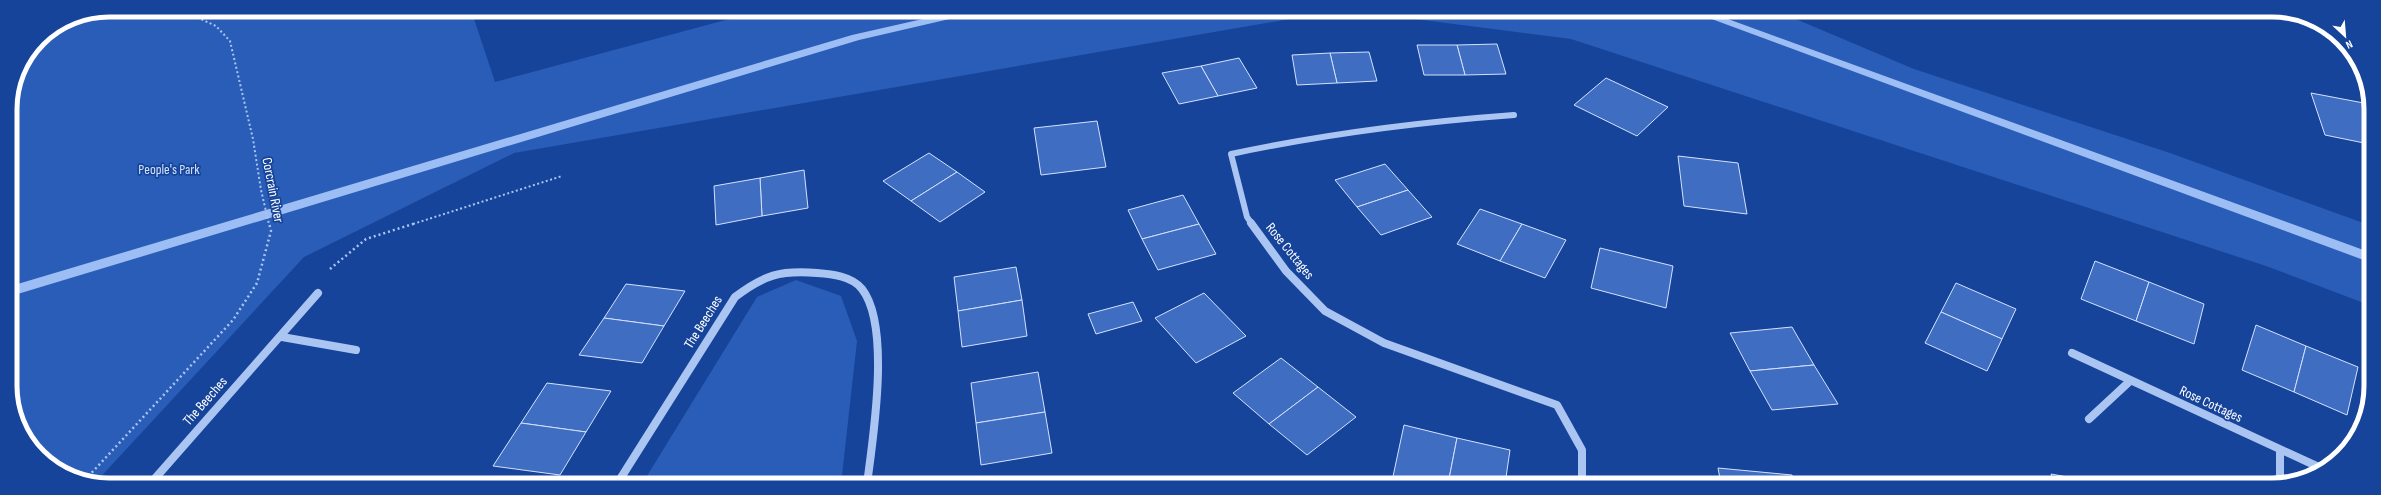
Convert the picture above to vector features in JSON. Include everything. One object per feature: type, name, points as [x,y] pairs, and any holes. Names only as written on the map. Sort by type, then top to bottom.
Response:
[{"type":"street","name":"Rose Cottages","points":[[1514,115],[1420,122],[1371,128],[1297,139],[1230,154],[1247,217],[1286,271],[1325,311],[1384,343],[1557,405],[1582,450],[1582,478]]},
{"type":"street","name":"The Beeches","points":[[621,478],[735,296],[760,279],[797,271],[829,274],[848,279],[862,289],[876,322],[877,400],[868,478]]},
{"type":"street","name":"The Beeches","points":[[155,478],[232,390],[282,337],[318,293]]},
{"type":"street","points":[[282,337],[356,350]]},
{"type":"street","name":"Rose Cottages","points":[[2072,353],[2316,466]]},
{"type":"street","points":[[2089,419],[2130,381]]},
{"type":"street","points":[[2280,450],[2280,478]]},
{"type":"path","name":"Corcrain River","points":[[89,475],[233,320],[257,284],[271,231],[261,190],[253,140],[230,41],[216,26],[196,17]]},
{"type":"path","points":[[318,293],[330,268],[366,239],[562,176]]},
{"type":"green space","name":"People's Park","points":[[103,17],[473,17],[495,82],[737,17],[1301,17],[514,153],[304,257],[100,478],[80,473],[63,466],[53,459],[36,442],[29,432],[20,410],[17,392],[17,103],[20,85],[24,74],[36,53],[48,40],[63,29],[80,22]]},
{"type":"green space","points":[[1400,17],[1791,17],[1914,69],[2170,153],[2364,223],[2364,303],[2266,266],[1571,39]]},
{"type":"green space","points":[[796,280],[841,296],[857,341],[842,478],[646,478],[757,297]]},
{"type":"building","points":[[1497,44],[1506,74],[1465,75],[1457,45]]},
{"type":"building","points":[[1417,45],[1457,45],[1465,75],[1424,75]]},
{"type":"building","points":[[1369,52],[1377,81],[1337,83],[1330,53]]},
{"type":"building","points":[[1330,53],[1337,83],[1297,85],[1292,55]]},
{"type":"building","points":[[1239,58],[1257,88],[1218,96],[1201,66]]},
{"type":"building","points":[[1201,66],[1218,96],[1179,104],[1162,73]]},
{"type":"building","points":[[1606,78],[1668,107],[1637,136],[1574,105]]},
{"type":"building","points":[[2311,93],[2364,103],[2364,143],[2325,135]]},
{"type":"building","points":[[1097,121],[1106,167],[1041,175],[1034,128]]},
{"type":"building","points":[[929,153],[957,172],[911,201],[883,181]]},
{"type":"building","points":[[1678,156],[1738,163],[1747,214],[1684,206]]},
{"type":"building","points":[[1385,164],[1408,190],[1357,207],[1335,180]]},
{"type":"building","points":[[804,170],[808,208],[762,216],[760,178]]},
{"type":"building","points":[[957,172],[985,192],[940,222],[911,201]]},
{"type":"building","points":[[760,178],[762,216],[716,225],[714,186]]},
{"type":"building","points":[[1408,190],[1432,217],[1381,235],[1357,207]]},
{"type":"building","points":[[1183,195],[1199,224],[1142,239],[1128,210]]},
{"type":"building","points":[[1480,209],[1522,224],[1500,261],[1457,244]]},
{"type":"building","points":[[1199,224],[1216,254],[1158,270],[1142,239]]},
{"type":"building","points":[[1522,224],[1566,240],[1545,278],[1500,261]]},
{"type":"building","points":[[1600,248],[1673,266],[1666,308],[1591,288]]},
{"type":"building","points":[[2095,261],[2149,282],[2136,321],[2081,299]]},
{"type":"building","points":[[1016,267],[1022,300],[958,311],[954,277]]},
{"type":"building","points":[[2149,282],[2204,304],[2194,344],[2136,321]]},
{"type":"building","points":[[1956,283],[2016,309],[2002,339],[1941,312]]},
{"type":"building","points":[[626,284],[685,291],[664,326],[604,318]]},
{"type":"building","points":[[1204,293],[1246,336],[1196,363],[1155,318]]},
{"type":"building","points":[[1022,300],[1027,336],[962,347],[958,311]]},
{"type":"building","points":[[1133,302],[1142,321],[1096,334],[1088,314]]},
{"type":"building","points":[[1941,312],[2002,339],[1987,371],[1925,343]]},
{"type":"building","points":[[604,318],[664,326],[642,363],[579,355]]},
{"type":"building","points":[[2256,325],[2306,346],[2294,392],[2242,370]]},
{"type":"building","points":[[1792,327],[1814,365],[1750,371],[1730,333]]},
{"type":"building","points":[[2306,346],[2358,367],[2347,415],[2294,392]]},
{"type":"building","points":[[1281,358],[1318,387],[1269,424],[1233,393]]},
{"type":"building","points":[[1814,365],[1838,404],[1772,410],[1750,371]]},
{"type":"building","points":[[1038,372],[1045,412],[976,423],[971,383]]},
{"type":"building","points":[[547,383],[611,391],[586,432],[521,423]]},
{"type":"building","points":[[1318,387],[1356,417],[1307,455],[1269,424]]},
{"type":"building","points":[[1045,412],[1052,453],[981,465],[976,423]]},
{"type":"building","points":[[521,423],[586,432],[560,475],[493,466]]},
{"type":"building","points":[[1404,425],[1457,438],[1449,478],[1393,478]]},
{"type":"building","points":[[1457,438],[1510,450],[1506,478],[1449,478]]},
{"type":"building","points":[[1718,468],[1792,475],[1793,478],[1720,478]]},
{"type":"building","points":[[2051,474],[2073,478],[2052,478]]},
{"type":"waterway","points":[[17,289],[856,37],[944,17]]},
{"type":"waterway","points":[[1711,17],[2364,255]]}]
